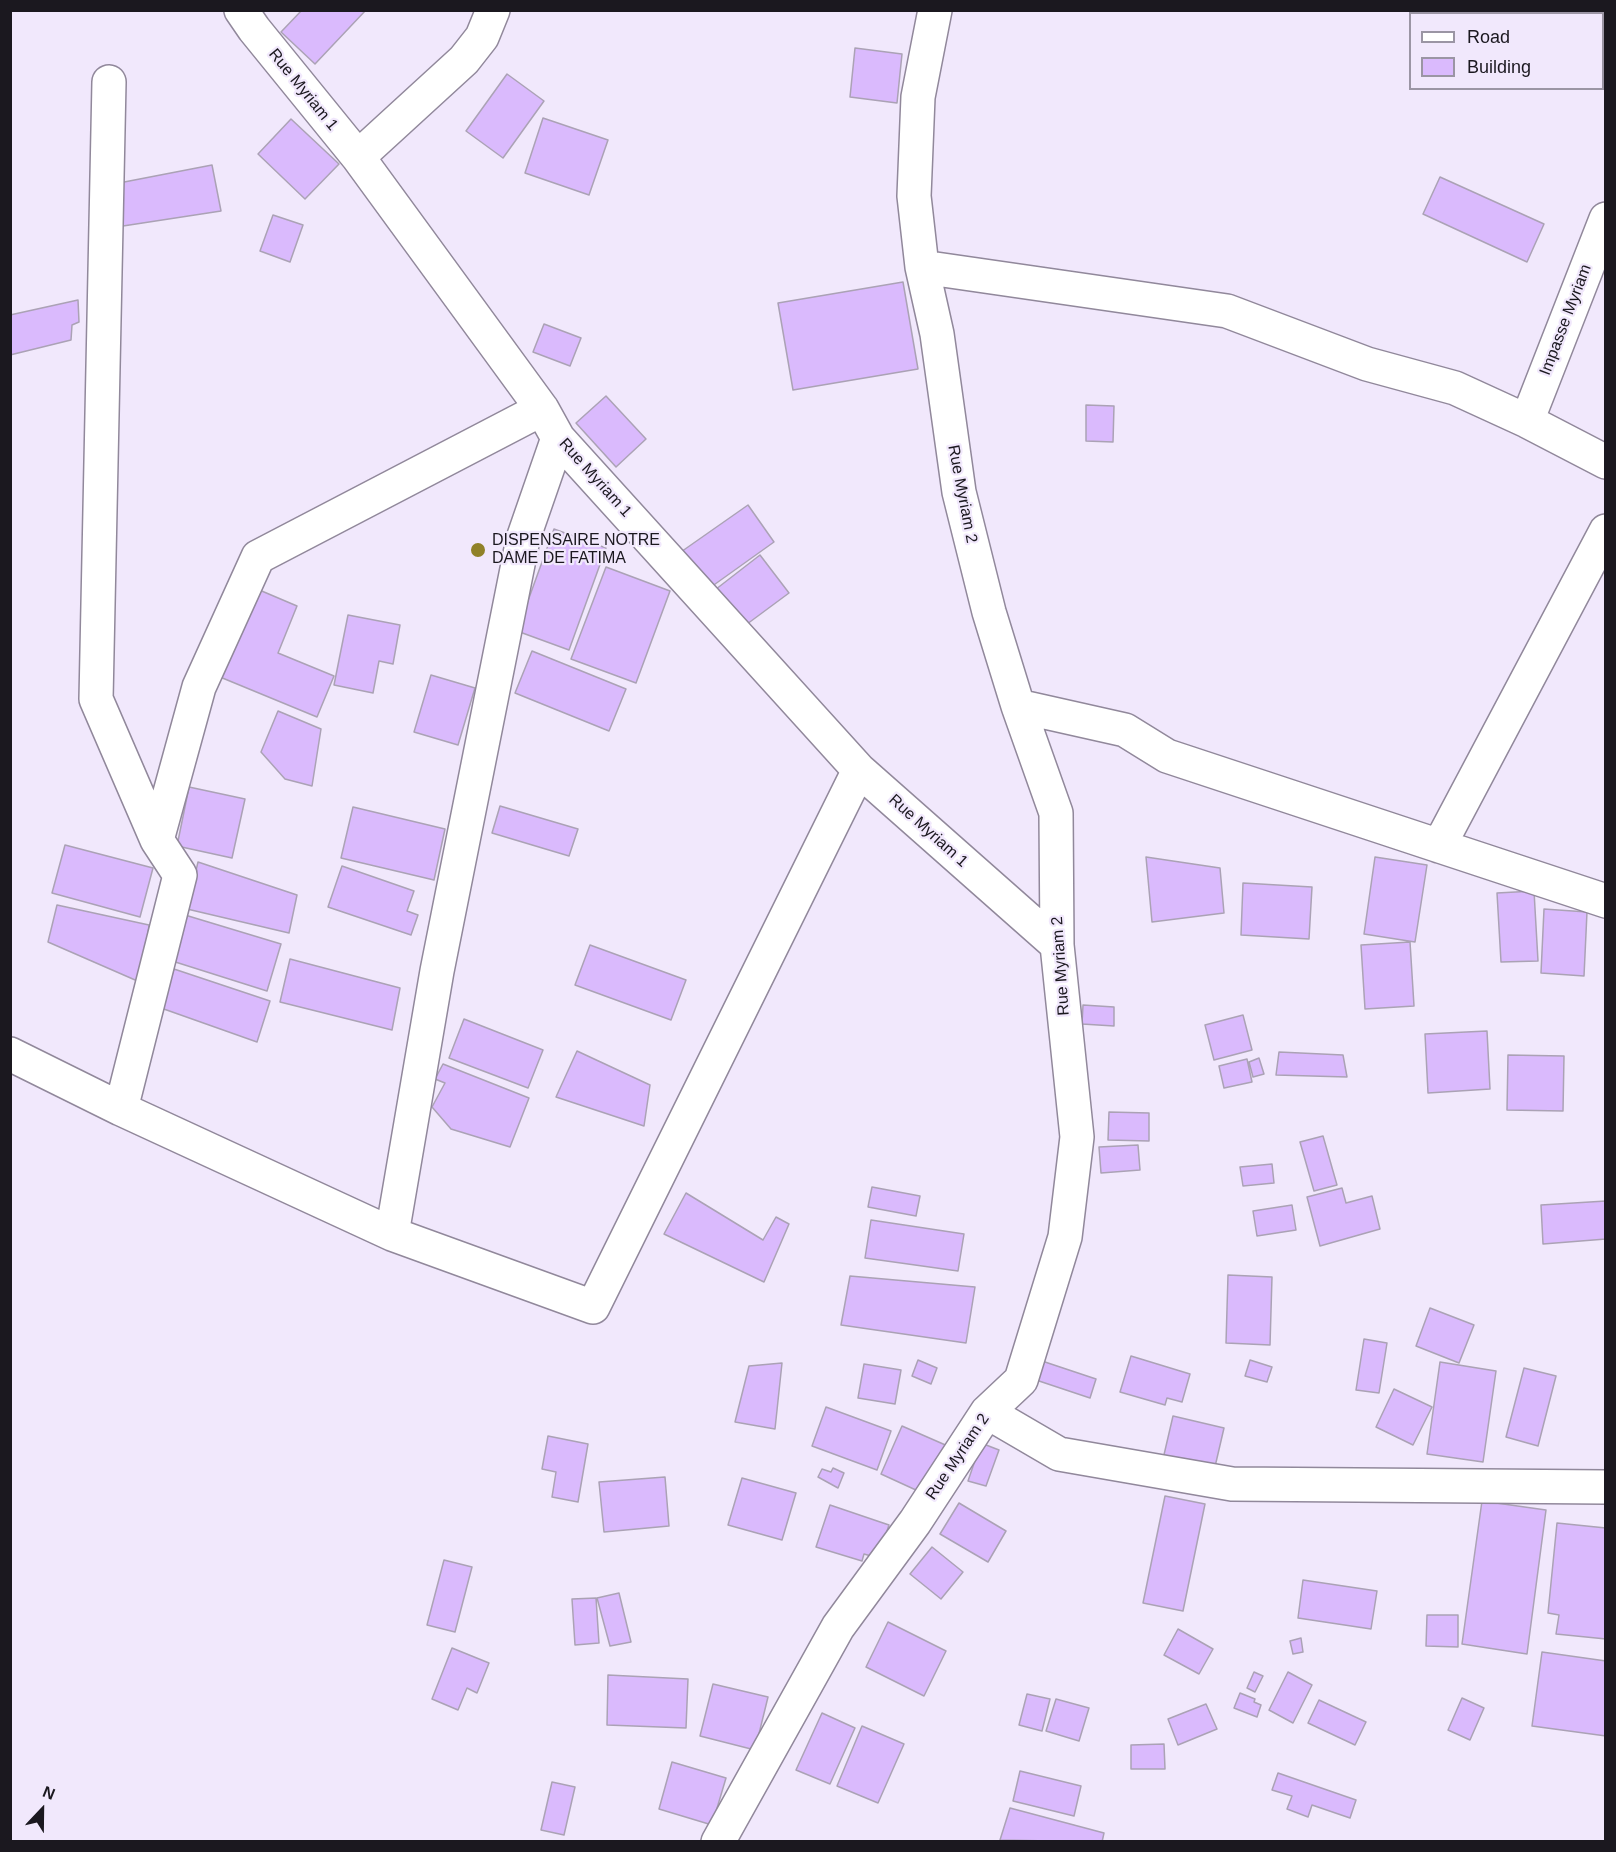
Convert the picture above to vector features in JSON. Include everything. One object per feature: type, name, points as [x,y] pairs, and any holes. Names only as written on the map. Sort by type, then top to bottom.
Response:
[{"type":"street","name":"Rue Myriam 1","points":[[241,10],[358,157],[542,409],[558,438],[860,770],[1057,945]]},
{"type":"street","points":[[358,157],[464,60],[482,37],[493,10]]},
{"type":"street","name":"Rue Myriam 2","points":[[718,1842],[838,1627],[915,1522],[987,1412],[1021,1380],[1065,1237],[1077,1137],[1057,945],[1056,813],[1018,706],[989,612],[959,492],[937,334],[922,267],[914,196],[918,97],[935,10]]},
{"type":"street","points":[[109,82],[96,699],[157,840],[180,875],[121,1108]]},
{"type":"street","name":"Impasse Myriam","points":[[1527,421],[1605,219]]},
{"type":"street","points":[[922,267],[1227,310],[1367,364],[1455,388],[1527,421],[1605,462]]},
{"type":"street","points":[[157,840],[198,687],[258,557],[542,409]]},
{"type":"street","points":[[392,1234],[437,971],[524,540],[558,438]]},
{"type":"street","points":[[1439,846],[1605,531]]},
{"type":"street","points":[[1018,706],[1125,730],[1167,756],[1605,901]]},
{"type":"street","points":[[10,1054],[392,1234],[593,1307],[860,770]]},
{"type":"street","points":[[987,1412],[1059,1454],[1233,1484],[1605,1487]]},
{"type":"building","points":[[302,10],[366,10],[315,64],[281,32]]},
{"type":"building","points":[[855,48],[902,54],[897,103],[850,97]]},
{"type":"building","points":[[507,74],[544,101],[503,158],[466,131]]},
{"type":"building","points":[[543,118],[608,140],[589,195],[525,173]]},
{"type":"building","points":[[291,119],[339,164],[305,199],[258,154]]},
{"type":"building","points":[[212,165],[221,211],[123,226],[119,183]]},
{"type":"building","points":[[1440,177],[1544,224],[1527,262],[1423,214]]},
{"type":"building","points":[[273,215],[303,225],[290,262],[260,251]]},
{"type":"building","points":[[903,282],[918,369],[793,390],[778,303]]},
{"type":"building","points":[[78,300],[79,322],[72,325],[71,340],[10,355],[10,315]]},
{"type":"building","points":[[544,324],[581,338],[570,366],[533,352]]},
{"type":"building","points":[[606,396],[646,439],[616,467],[576,423]]},
{"type":"building","points":[[1086,405],[1114,406],[1113,442],[1086,441]]},
{"type":"building","points":[[748,505],[774,542],[704,592],[678,554]]},
{"type":"building","points":[[554,529],[606,548],[569,650],[517,631]]},
{"type":"building","points":[[760,555],[789,593],[739,630],[711,593]]},
{"type":"building","points":[[606,567],[670,591],[636,683],[571,659]]},
{"type":"building","points":[[257,589],[297,606],[278,653],[334,676],[317,717],[220,677]]},
{"type":"building","points":[[348,615],[400,625],[393,664],[379,661],[373,693],[334,685]]},
{"type":"building","points":[[532,651],[626,689],[609,731],[515,693]]},
{"type":"building","points":[[431,675],[475,688],[458,745],[414,732]]},
{"type":"building","points":[[278,711],[321,729],[312,786],[285,779],[261,752]]},
{"type":"building","points":[[189,787],[245,799],[232,858],[177,846]]},
{"type":"building","points":[[500,806],[578,829],[569,856],[492,833]]},
{"type":"building","points":[[353,807],[445,829],[434,880],[341,858]]},
{"type":"building","points":[[65,845],[153,868],[140,917],[52,893]]},
{"type":"building","points":[[1146,857],[1220,868],[1224,913],[1152,922]]},
{"type":"building","points":[[1375,857],[1427,865],[1415,942],[1364,934]]},
{"type":"building","points":[[198,862],[297,895],[289,933],[187,909]]},
{"type":"building","points":[[342,866],[414,891],[407,911],[418,915],[411,935],[328,907]]},
{"type":"building","points":[[1243,883],[1312,887],[1309,939],[1241,935]]},
{"type":"building","points":[[1534,891],[1538,961],[1501,962],[1497,893]]},
{"type":"building","points":[[57,905],[149,925],[142,983],[48,942]]},
{"type":"building","points":[[1544,909],[1587,912],[1584,976],[1541,973]]},
{"type":"building","points":[[185,915],[281,944],[267,991],[169,960]]},
{"type":"building","points":[[1410,942],[1414,1006],[1365,1009],[1361,945]]},
{"type":"building","points":[[590,945],[686,980],[671,1020],[575,985]]},
{"type":"building","points":[[290,959],[400,988],[392,1030],[280,1002]]},
{"type":"building","points":[[174,969],[270,1001],[257,1042],[161,1008]]},
{"type":"building","points":[[1083,1005],[1114,1007],[1114,1026],[1082,1024]]},
{"type":"building","points":[[1243,1015],[1252,1050],[1214,1060],[1205,1025]]},
{"type":"building","points":[[464,1019],[543,1050],[528,1088],[449,1058]]},
{"type":"building","points":[[1487,1031],[1490,1089],[1428,1093],[1425,1034]]},
{"type":"building","points":[[577,1051],[650,1085],[644,1126],[556,1097]]},
{"type":"building","points":[[1279,1052],[1343,1055],[1347,1077],[1276,1075]]},
{"type":"building","points":[[1508,1055],[1564,1056],[1563,1111],[1507,1110]]},
{"type":"building","points":[[1259,1058],[1264,1074],[1253,1077],[1249,1062]]},
{"type":"building","points":[[1247,1059],[1252,1082],[1224,1088],[1219,1066]]},
{"type":"building","points":[[443,1064],[529,1098],[510,1147],[451,1129],[432,1107],[445,1083],[435,1079]]},
{"type":"building","points":[[1109,1112],[1149,1113],[1149,1141],[1108,1140]]},
{"type":"building","points":[[1323,1136],[1337,1185],[1314,1191],[1300,1142]]},
{"type":"building","points":[[1138,1145],[1140,1170],[1101,1173],[1099,1147]]},
{"type":"building","points":[[1272,1164],[1274,1183],[1243,1186],[1240,1167]]},
{"type":"building","points":[[872,1187],[920,1196],[916,1216],[868,1207]]},
{"type":"building","points":[[1342,1188],[1346,1203],[1372,1196],[1380,1229],[1320,1246],[1307,1197]]},
{"type":"building","points":[[686,1193],[763,1240],[776,1217],[789,1224],[764,1282],[664,1234]]},
{"type":"building","points":[[1606,1201],[1606,1239],[1543,1244],[1541,1205]]},
{"type":"building","points":[[1292,1205],[1296,1230],[1257,1236],[1253,1211]]},
{"type":"building","points":[[871,1220],[964,1234],[958,1271],[865,1258]]},
{"type":"building","points":[[1228,1275],[1272,1277],[1270,1345],[1226,1343]]},
{"type":"building","points":[[850,1276],[975,1287],[966,1343],[841,1325]]},
{"type":"building","points":[[1430,1308],[1474,1325],[1459,1363],[1416,1346]]},
{"type":"building","points":[[1364,1339],[1387,1343],[1379,1393],[1356,1390]]},
{"type":"building","points":[[1131,1356],[1190,1374],[1182,1402],[1167,1398],[1165,1405],[1120,1392]]},
{"type":"building","points":[[918,1360],[937,1368],[931,1384],[912,1376]]},
{"type":"building","points":[[1250,1360],[1272,1367],[1267,1382],[1245,1376]]},
{"type":"building","points":[[1042,1361],[1096,1379],[1090,1398],[1036,1380]]},
{"type":"building","points":[[1440,1362],[1496,1371],[1483,1462],[1427,1454]]},
{"type":"building","points":[[782,1363],[775,1429],[735,1422],[749,1366]]},
{"type":"building","points":[[864,1364],[901,1370],[895,1404],[858,1398]]},
{"type":"building","points":[[1524,1368],[1556,1376],[1538,1446],[1506,1437]]},
{"type":"building","points":[[1394,1389],[1432,1407],[1413,1445],[1376,1427]]},
{"type":"building","points":[[826,1407],[891,1431],[877,1470],[812,1446]]},
{"type":"building","points":[[1173,1416],[1224,1428],[1214,1471],[1163,1459]]},
{"type":"building","points":[[902,1426],[950,1447],[929,1496],[881,1474]]},
{"type":"building","points":[[548,1436],[588,1444],[578,1502],[552,1497],[556,1472],[542,1469]]},
{"type":"building","points":[[981,1443],[999,1450],[986,1486],[968,1481]]},
{"type":"building","points":[[833,1468],[844,1473],[838,1488],[818,1477],[822,1469],[831,1472]]},
{"type":"building","points":[[665,1477],[669,1526],[604,1532],[599,1482]]},
{"type":"building","points":[[742,1478],[796,1493],[782,1540],[728,1525]]},
{"type":"building","points":[[1165,1496],[1205,1504],[1183,1611],[1143,1603]]},
{"type":"building","points":[[1482,1501],[1546,1510],[1527,1654],[1462,1644]]},
{"type":"building","points":[[959,1503],[1006,1531],[988,1562],[940,1534]]},
{"type":"building","points":[[830,1505],[889,1525],[878,1558],[864,1554],[862,1561],[816,1547]]},
{"type":"building","points":[[1557,1523],[1606,1528],[1606,1639],[1556,1634],[1559,1615],[1548,1613]]},
{"type":"building","points":[[932,1547],[963,1572],[941,1599],[910,1574]]},
{"type":"building","points":[[444,1560],[472,1567],[455,1632],[427,1625]]},
{"type":"building","points":[[1303,1580],[1377,1591],[1371,1629],[1298,1618]]},
{"type":"building","points":[[619,1593],[631,1642],[610,1646],[597,1598]]},
{"type":"building","points":[[596,1598],[599,1643],[575,1645],[572,1599]]},
{"type":"building","points":[[1427,1615],[1458,1615],[1458,1647],[1426,1646]]},
{"type":"building","points":[[888,1622],[946,1651],[924,1696],[866,1667]]},
{"type":"building","points":[[1178,1629],[1213,1649],[1199,1674],[1164,1655]]},
{"type":"building","points":[[1301,1638],[1303,1652],[1293,1654],[1290,1641]]},
{"type":"building","points":[[452,1648],[489,1663],[477,1693],[467,1688],[458,1710],[432,1699]]},
{"type":"building","points":[[1542,1652],[1606,1661],[1606,1736],[1532,1726]]},
{"type":"building","points":[[1254,1672],[1263,1676],[1255,1692],[1247,1688]]},
{"type":"building","points":[[1288,1672],[1312,1685],[1293,1723],[1269,1710]]},
{"type":"building","points":[[608,1675],[688,1679],[686,1728],[607,1725]]},
{"type":"building","points":[[713,1684],[768,1697],[755,1750],[700,1736]]},
{"type":"building","points":[[1240,1693],[1255,1699],[1254,1702],[1261,1705],[1257,1717],[1234,1708]]},
{"type":"building","points":[[1027,1694],[1050,1699],[1042,1731],[1019,1725]]},
{"type":"building","points":[[1462,1698],[1484,1708],[1470,1740],[1448,1730]]},
{"type":"building","points":[[1056,1699],[1089,1708],[1079,1741],[1046,1731]]},
{"type":"building","points":[[1319,1700],[1366,1722],[1355,1745],[1308,1723]]},
{"type":"building","points":[[1206,1704],[1217,1729],[1178,1745],[1168,1719]]},
{"type":"building","points":[[822,1713],[855,1728],[830,1784],[796,1770]]},
{"type":"building","points":[[862,1726],[904,1744],[878,1803],[837,1786]]},
{"type":"building","points":[[1164,1744],[1165,1769],[1131,1769],[1131,1745]]},
{"type":"building","points":[[672,1762],[726,1778],[712,1825],[659,1809]]},
{"type":"building","points":[[1020,1771],[1081,1786],[1074,1816],[1013,1801]]},
{"type":"building","points":[[1278,1773],[1356,1800],[1350,1818],[1312,1805],[1308,1817],[1287,1809],[1292,1796],[1272,1790]]},
{"type":"building","points":[[552,1782],[575,1787],[564,1835],[541,1830]]},
{"type":"building","points":[[1010,1808],[1104,1833],[1102,1842],[1000,1840]]},
{"type":"place","name":"DISPENSAIRE NOTRE DAME DE FATIMA","points":[[478,550]]}]
